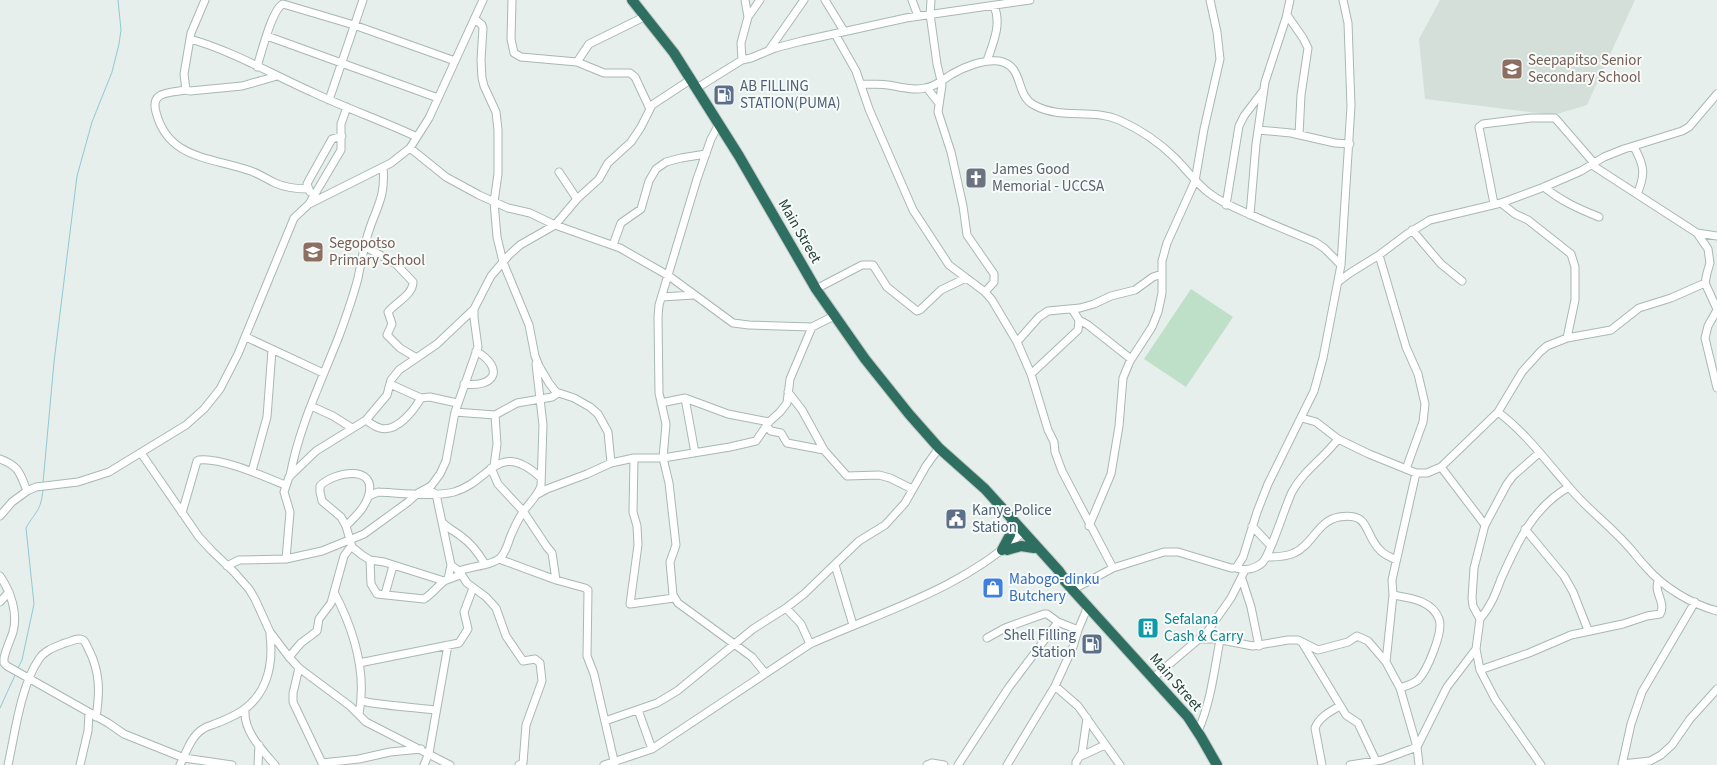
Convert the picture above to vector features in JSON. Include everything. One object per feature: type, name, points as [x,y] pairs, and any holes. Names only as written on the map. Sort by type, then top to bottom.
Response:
[{"type":"highway","name":"Main Street","points":[[632,0],[674,53],[719,124],[816,289],[865,359],[939,448],[985,489],[1188,717],[1216,765]]},
{"type":"highway","name":"Main Street","points":[[958,464],[1065,580]]},
{"type":"highway","points":[[1005,550],[1012,523]]},
{"type":"highway","points":[[1005,550],[1021,546],[1034,548]]},
{"type":"street","points":[[186,90],[184,74],[190,39],[205,0]]},
{"type":"street","points":[[329,100],[363,0]]},
{"type":"street","points":[[311,200],[391,163],[410,148],[429,118],[483,0]]},
{"type":"street","points":[[512,0],[511,39],[514,52],[520,56],[577,62],[604,73],[627,72],[633,74],[650,109]]},
{"type":"street","points":[[745,0],[748,17]]},
{"type":"street","points":[[742,60],[741,43],[748,17],[760,0]]},
{"type":"street","points":[[769,50],[804,0]]},
{"type":"street","points":[[824,0],[844,32]]},
{"type":"street","points":[[912,0],[918,16]]},
{"type":"street","points":[[931,0],[930,14],[937,64],[942,80],[942,94],[938,102],[939,118],[951,152],[958,181],[967,235],[994,274],[994,282],[985,292]]},
{"type":"street","points":[[289,477],[316,451],[366,420],[387,395],[393,376],[416,357],[437,344],[474,309],[488,281],[503,262],[520,245],[555,225],[577,199],[599,179],[608,163],[630,142],[656,102],[742,60],[802,41],[918,16],[1030,0]]},
{"type":"street","points":[[1089,526],[1111,474],[1119,426],[1121,385],[1131,359],[1146,338],[1158,312],[1162,293],[1162,261],[1167,243],[1195,181],[1204,129],[1220,58],[1210,0]]},
{"type":"street","points":[[1250,215],[1258,130],[1264,90],[1290,0]]},
{"type":"street","points":[[1236,568],[1243,557],[1252,526],[1268,484],[1314,391],[1323,358],[1338,282],[1350,144],[1351,106],[1348,23],[1342,0]]},
{"type":"street","points":[[257,66],[279,6],[292,3],[455,61]]},
{"type":"street","points":[[987,61],[997,27],[997,14],[994,6]]},
{"type":"street","points":[[1287,15],[1304,38],[1308,48],[1300,95],[1298,135]]},
{"type":"street","points":[[577,62],[589,44],[646,16]]},
{"type":"street","points":[[475,19],[483,28],[482,78],[496,112],[498,125],[498,174],[494,202],[497,237],[503,262],[529,325],[535,356],[543,425],[541,486],[538,494]]},
{"type":"street","points":[[834,34],[851,61],[869,109],[913,210],[949,265],[985,292],[1017,342],[1031,374],[1048,430],[1054,442],[1059,463],[1089,526],[1113,568]]},
{"type":"street","points":[[267,36],[438,98]]},
{"type":"street","points":[[190,39],[216,48],[417,138]]},
{"type":"street","points":[[861,84],[910,89],[927,88],[953,73],[987,61],[1007,63],[1014,69],[1026,98],[1032,104],[1048,111],[1074,115],[1098,114],[1117,119],[1139,130],[1175,158],[1195,181],[1226,205],[1315,242],[1341,264]]},
{"type":"street","points":[[276,76],[242,86],[186,90],[161,95],[156,98],[154,106],[159,126],[166,136],[179,148],[194,155],[252,171],[277,184],[293,189],[309,189]]},
{"type":"street","points":[[927,88],[938,102]]},
{"type":"street","points":[[1226,205],[1239,126],[1264,90]]},
{"type":"street","points":[[1338,282],[1412,230],[1430,220],[1497,204],[1581,171],[1612,153],[1682,131],[1689,126],[1717,94]]},
{"type":"street","points":[[0,516],[12,502],[27,490],[56,484],[69,484],[109,472],[186,425],[204,409],[220,389],[246,337],[291,223],[311,200],[341,150],[342,124],[347,107]]},
{"type":"street","points":[[1567,338],[1575,300],[1575,267],[1571,254],[1528,220],[1497,204],[1480,137],[1480,125],[1531,118],[1555,118],[1593,164],[1697,233],[1707,246],[1710,263],[1706,283],[1717,309],[1708,326],[1705,338],[1717,388]]},
{"type":"street","points":[[719,124],[697,179],[662,297],[658,317],[659,393],[666,424],[663,458],[669,483],[676,545],[670,562],[674,598],[683,607],[752,657],[765,674]]},
{"type":"street","points":[[1258,130],[1350,144]]},
{"type":"street","points":[[311,200],[309,180],[332,139],[342,136]]},
{"type":"street","points":[[1634,147],[1640,158],[1644,178],[1637,194]]},
{"type":"street","points":[[410,148],[446,177],[494,202],[530,213],[555,225],[613,245],[669,276],[733,323],[812,327],[834,316]]},
{"type":"street","points":[[613,245],[621,222],[641,208],[649,181],[656,169],[666,162],[706,154]]},
{"type":"street","points":[[286,559],[290,512],[284,492],[285,485],[289,477],[295,450],[323,373],[339,336],[354,289],[364,246],[383,194],[383,167]]},
{"type":"street","points":[[559,172],[577,199]]},
{"type":"street","points":[[1544,187],[1571,205],[1599,217]]},
{"type":"street","points":[[1412,230],[1441,264],[1462,280]]},
{"type":"street","points":[[1697,233],[1717,236]]},
{"type":"street","points":[[364,246],[396,264],[413,282],[409,293],[388,312],[392,324],[387,335],[400,348],[416,357]]},
{"type":"street","points":[[1379,255],[1406,347],[1418,374],[1425,404],[1423,422],[1406,469]]},
{"type":"street","points":[[1710,263],[1717,256]]},
{"type":"street","points":[[816,289],[862,265],[869,264],[873,265],[887,287],[917,311],[941,290],[966,278]]},
{"type":"street","points":[[1017,342],[1043,313],[1094,304],[1111,296],[1135,290],[1153,277],[1162,274]]},
{"type":"street","points":[[1302,418],[1316,422],[1338,440],[1416,473],[1427,473],[1440,466],[1498,412],[1522,372],[1547,346],[1567,338],[1611,330],[1639,308],[1671,298],[1706,283]]},
{"type":"street","points":[[662,297],[693,294]]},
{"type":"street","points":[[288,657],[301,643],[317,631],[319,619],[331,602],[340,568],[352,543],[418,493],[428,489],[444,467],[457,403],[478,341],[474,309]]},
{"type":"street","points":[[1072,309],[1079,320],[1131,359]]},
{"type":"street","points":[[1031,374],[1078,330],[1079,320]]},
{"type":"street","points":[[500,559],[523,511],[538,494],[547,489],[587,474],[611,462],[634,458],[663,458],[756,441],[767,424],[784,407],[788,399],[790,379],[812,327]]},
{"type":"street","points":[[246,337],[323,373]]},
{"type":"street","points":[[252,471],[267,417],[272,350]]},
{"type":"street","points":[[464,384],[477,384],[490,379],[493,375],[493,366],[490,360],[476,351]]},
{"type":"street","points":[[535,356],[549,383],[558,393],[574,398],[598,414],[608,432],[611,462]]},
{"type":"street","points":[[390,384],[422,398],[430,397],[457,403]]},
{"type":"street","points":[[788,392],[802,410],[824,450],[846,476],[879,475],[890,478],[912,489]]},
{"type":"street","points":[[455,412],[495,415],[518,403],[552,397],[558,393]]},
{"type":"street","points":[[366,420],[381,428],[393,426],[408,417],[422,398]]},
{"type":"street","points":[[661,403],[685,398],[728,414],[767,424],[771,431],[781,434],[787,443],[824,450]]},
{"type":"street","points":[[685,398],[695,453]]},
{"type":"street","points":[[311,406],[333,416],[352,428]]},
{"type":"street","points":[[1498,412],[1517,427],[1569,487],[1659,580],[1695,602],[1717,611]]},
{"type":"street","points":[[495,415],[497,444],[492,467],[498,484],[523,511],[551,551],[556,580]]},
{"type":"street","points":[[1074,590],[1113,568],[1171,551],[1223,566],[1245,570],[1262,563],[1267,557],[1284,510],[1299,481],[1338,440]]},
{"type":"street","points":[[604,722],[657,703],[677,691],[753,629],[804,594],[859,541],[885,525],[905,503],[939,448]]},
{"type":"street","points":[[141,453],[182,513],[212,551],[249,589],[270,632],[288,657],[299,668],[359,714],[366,722],[449,765]]},
{"type":"street","points":[[1480,619],[1473,606],[1473,581],[1478,547],[1485,525],[1513,476],[1539,453]]},
{"type":"street","points":[[634,458],[633,512],[637,526],[638,545],[630,604],[674,598]]},
{"type":"street","points":[[0,459],[18,469],[27,490]]},
{"type":"street","points":[[182,513],[197,461],[199,460],[213,461],[252,471],[285,485]]},
{"type":"street","points":[[369,496],[378,492],[436,494],[456,491],[492,467],[511,462],[529,467],[541,478]]},
{"type":"street","points":[[1440,466],[1485,525]]},
{"type":"street","points":[[1386,662],[1393,595],[1392,580],[1416,473]]},
{"type":"street","points":[[346,526],[364,506],[369,496],[370,486],[368,481],[360,474],[343,474],[329,479],[322,484],[320,492],[322,501],[338,514],[346,526],[352,543],[370,560],[384,562],[446,580]]},
{"type":"street","points":[[1541,765],[1495,699],[1480,670],[1476,649],[1480,619],[1489,609],[1525,529],[1552,497],[1569,487]]},
{"type":"street","points":[[428,489],[436,494],[443,523],[451,565],[446,580]]},
{"type":"street","points":[[1267,557],[1278,557],[1295,553],[1305,546],[1324,523],[1334,518],[1353,516],[1362,520],[1380,550],[1396,560]]},
{"type":"street","points":[[443,523],[450,530],[464,538],[485,564]]},
{"type":"street","points":[[1252,526],[1271,546]]},
{"type":"street","points":[[1525,529],[1564,576],[1573,592],[1588,630]]},
{"type":"street","points":[[604,765],[615,764],[652,749],[810,644],[906,605],[966,576],[1005,550],[1024,534]]},
{"type":"street","points":[[227,566],[239,560],[286,559],[311,555],[352,543]]},
{"type":"street","points":[[370,560],[371,584],[377,594],[406,598],[424,599],[431,595],[435,588],[446,580],[469,567],[500,559],[588,590],[587,652],[615,764]]},
{"type":"street","points":[[451,565],[496,608],[506,636],[524,661],[535,659],[540,663],[542,681],[526,726],[523,763],[519,765]]},
{"type":"street","points":[[835,565],[853,625]]},
{"type":"street","points":[[386,594],[393,566]]},
{"type":"street","points":[[1153,678],[1200,639],[1222,613],[1242,579],[1245,570]]},
{"type":"street","points":[[0,576],[9,592],[14,610],[15,620],[5,652],[4,663],[12,670],[108,723],[124,734],[182,762],[232,765]]},
{"type":"street","points":[[1242,579],[1251,607],[1259,646]]},
{"type":"street","points":[[1480,670],[1529,653],[1571,635],[1660,614],[1662,608],[1657,588],[1659,580]]},
{"type":"street","points":[[359,663],[458,642],[468,629],[464,612],[473,588]]},
{"type":"street","points":[[0,602],[9,592]]},
{"type":"street","points":[[334,592],[351,628],[359,663],[361,702],[359,714]]},
{"type":"street","points":[[1393,595],[1420,601],[1434,611],[1439,618],[1440,625],[1435,649],[1427,666],[1418,680],[1400,688]]},
{"type":"street","points":[[1695,602],[1642,692],[1631,724],[1622,764],[1650,761],[1661,755],[1672,745],[1690,719],[1717,689]]},
{"type":"street","points":[[1007,765],[1055,686],[1073,647],[1088,606]]},
{"type":"street","points":[[786,608],[801,624],[810,644]]},
{"type":"street","points":[[987,638],[1005,628],[1044,614],[1078,630]]},
{"type":"street","points":[[958,765],[1009,687],[1058,622]]},
{"type":"street","points":[[182,762],[194,738],[203,728],[218,723],[245,709],[256,700],[262,691],[270,670],[270,632]]},
{"type":"street","points":[[1200,639],[1220,640],[1247,646],[1298,640],[1315,650],[1348,642],[1357,636],[1368,641],[1386,662],[1400,688],[1417,747],[1419,765]]},
{"type":"street","points":[[8,765],[26,678],[44,652],[72,641],[81,639],[84,641],[99,678],[99,702],[96,717]]},
{"type":"street","points":[[1198,732],[1205,715],[1220,640]]},
{"type":"street","points":[[1303,643],[1340,706],[1346,715],[1358,723],[1380,762]]},
{"type":"street","points":[[424,765],[429,753],[448,645]]},
{"type":"street","points":[[1350,765],[1380,762],[1417,747],[1446,687],[1476,649]]},
{"type":"street","points":[[299,668],[292,698],[323,764],[390,752],[420,749]]},
{"type":"street","points":[[1055,686],[1087,718],[1120,765]]},
{"type":"street","points":[[361,702],[436,710]]},
{"type":"street","points":[[1322,765],[1315,728],[1321,718],[1340,706]]},
{"type":"street","points":[[245,709],[247,726],[275,765]]},
{"type":"street","points":[[638,710],[652,749]]},
{"type":"street","points":[[80,765],[88,731],[89,713]]},
{"type":"street","points":[[1076,765],[1082,753],[1087,718]]},
{"type":"street","points":[[88,731],[97,724],[108,723]]},
{"type":"street","points":[[258,765],[259,745]]},
{"type":"street","points":[[1079,757],[1105,745]]},
{"type":"street","points":[[926,765],[932,763],[944,765]]},
{"type":"shaded area","name":"Seepapitso Senior Secondary School","points":[[1440,0],[1635,0],[1587,105],[1554,115],[1425,99],[1419,39]]},
{"type":"green space","points":[[1191,289],[1233,317],[1186,387],[1144,359]]},
{"type":"waterway","points":[[43,483],[54,362],[77,176],[92,122],[112,72],[119,44],[121,30],[118,0]]},
{"type":"waterway","points":[[17,670],[22,660],[34,604],[26,528],[39,507],[43,489]]},
{"type":"waterway","points":[[0,708],[16,673]]},
{"type":"place","name":"Seepapitso Senior Secondary School","points":[[1512,69]]},
{"type":"place","name":"AB FILLING STATION(PUMA)","points":[[724,95]]},
{"type":"place","name":"James Good Memorial - UCCSA","points":[[976,178]]},
{"type":"place","name":"Segopotso Primary School","points":[[313,252]]},
{"type":"place","name":"Kanye Police Station","points":[[956,519]]},
{"type":"place","name":"Mabogo-dinku Butchery","points":[[993,588]]},
{"type":"place","name":"Sefalana Cash & Carry","points":[[1148,628]]},
{"type":"place","name":"Shell Filling Station","points":[[1092,644]]}]
